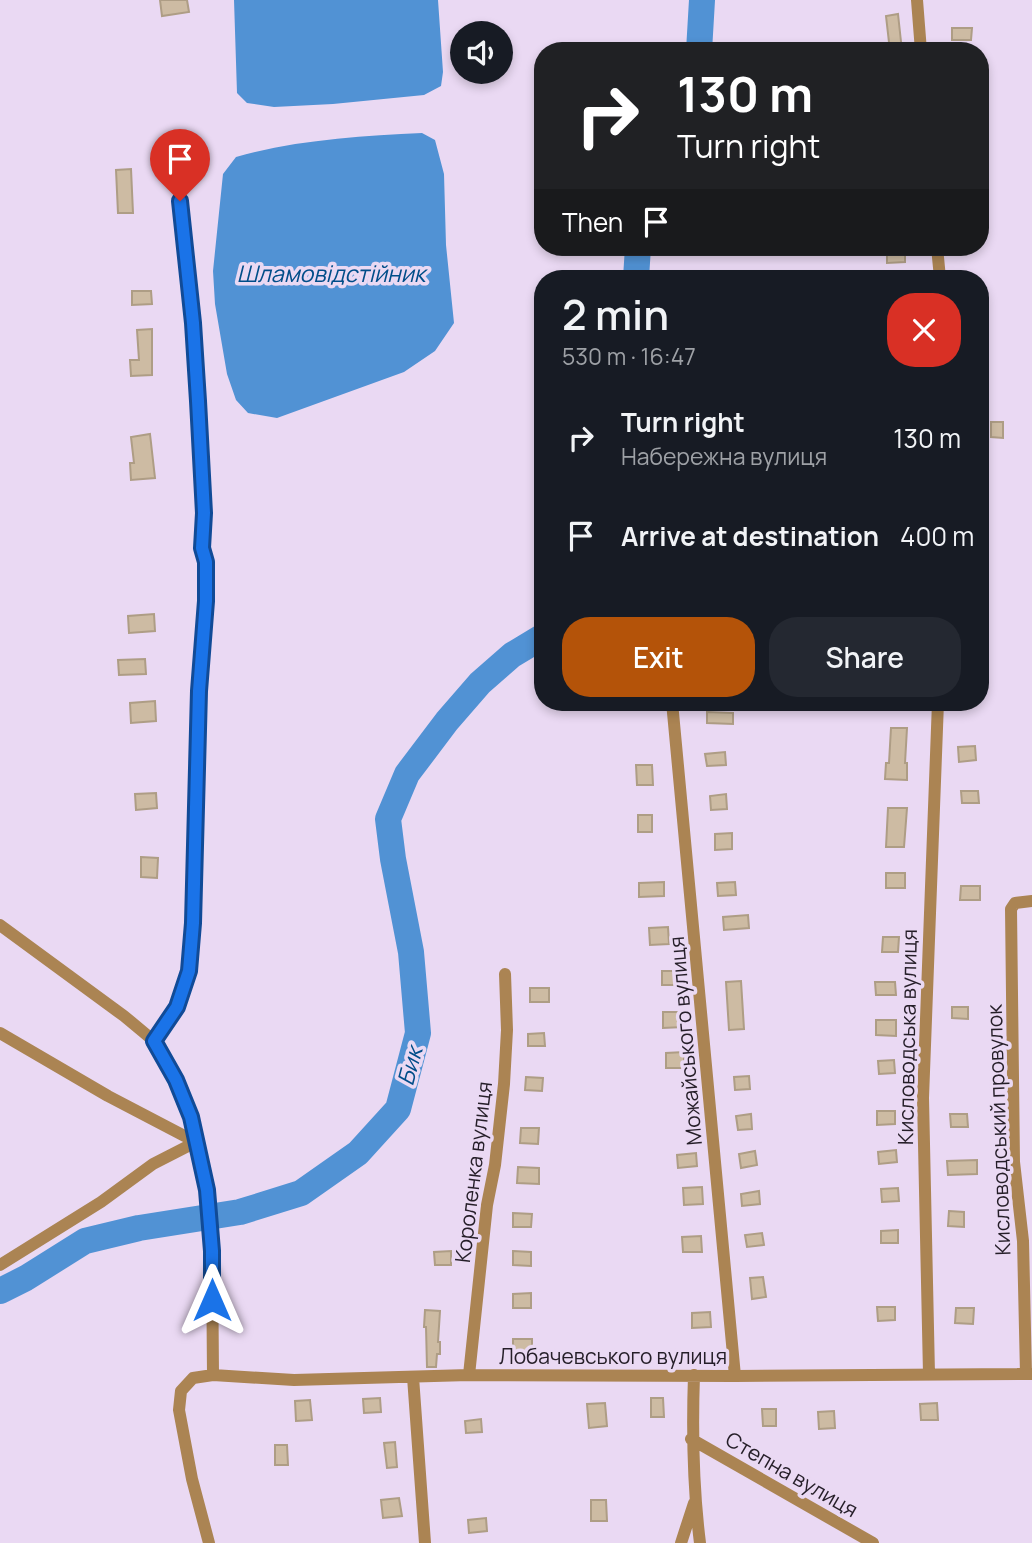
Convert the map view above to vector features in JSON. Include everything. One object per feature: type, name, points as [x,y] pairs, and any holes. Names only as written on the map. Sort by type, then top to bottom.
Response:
[{"type":"street","points":[[917,0],[920,42]]},
{"type":"street","points":[[154,1041],[177,1007],[189,971],[193,923],[199,691],[206,601],[206,562],[202,548],[204,513],[193,323],[176,158]]},
{"type":"street","name":"Можайського вулиця","points":[[673,711],[735,1376]]},
{"type":"street","name":"Кисловодська вулиця","points":[[929,1374],[923,1098],[938,711]]},
{"type":"street","name":"Кисловодський провулок","points":[[1029,1374],[1023,1241],[1014,1162],[1011,909],[1015,903],[1032,901]]},
{"type":"street","points":[[0,925],[154,1041],[176,1080],[191,1117],[207,1190],[212,1251],[213,1375]]},
{"type":"street","name":"Короленка вулиця","points":[[470,1375],[487,1205],[495,1165],[504,1084],[507,1030],[505,974]]},
{"type":"street","points":[[0,1033],[108,1096],[196,1142]]},
{"type":"street","points":[[0,1265],[101,1202],[153,1164],[196,1142]]},
{"type":"street","name":"Лобачевського вулиця","points":[[209,1543],[192,1479],[179,1410],[181,1391],[194,1378],[213,1375],[294,1380],[470,1375],[1029,1374]]},
{"type":"street","points":[[694,1375],[691,1438],[701,1543]]},
{"type":"street","points":[[413,1377],[425,1543]]},
{"type":"street","name":"Степна вулиця","points":[[691,1438],[873,1543]]},
{"type":"street","points":[[681,1543],[695,1499]]},
{"type":"water","points":[[234,0],[438,0],[443,72],[441,86],[424,95],[333,104],[274,107],[247,103],[237,93]]},
{"type":"water","name":"Шламовідстійник","points":[[422,133],[435,140],[444,174],[446,245],[454,323],[435,351],[404,372],[277,418],[248,413],[236,400],[227,374],[215,304],[213,271],[223,174],[236,157],[281,146],[351,137]]},
{"type":"building","points":[[160,0],[187,0],[189,12],[162,16]]},
{"type":"building","points":[[898,14],[901,42],[889,42],[886,16]]},
{"type":"building","points":[[952,28],[972,28],[971,40],[952,40]]},
{"type":"building","points":[[131,169],[133,213],[118,213],[116,170]]},
{"type":"building","points":[[887,256],[905,256],[905,262],[887,263]]},
{"type":"building","points":[[132,291],[151,291],[152,304],[132,305]]},
{"type":"building","points":[[152,329],[152,375],[131,376],[130,360],[139,360],[137,330]]},
{"type":"building","points":[[991,422],[1003,422],[1003,438],[991,437]]},
{"type":"building","points":[[150,434],[155,478],[131,480],[130,463],[134,463],[131,437]]},
{"type":"building","points":[[154,614],[155,631],[129,633],[128,616]]},
{"type":"building","points":[[145,659],[146,674],[119,675],[118,660]]},
{"type":"building","points":[[155,701],[156,721],[131,723],[130,703]]},
{"type":"building","points":[[707,712],[733,713],[733,724],[707,723]]},
{"type":"building","points":[[891,728],[907,728],[907,780],[885,779],[886,763],[889,763]]},
{"type":"building","points":[[975,746],[976,760],[959,762],[958,747]]},
{"type":"building","points":[[725,752],[726,765],[707,766],[705,754]]},
{"type":"building","points":[[636,765],[652,765],[653,785],[637,785]]},
{"type":"building","points":[[961,791],[978,791],[979,803],[962,803]]},
{"type":"building","points":[[156,793],[157,808],[136,810],[135,794]]},
{"type":"building","points":[[726,794],[727,809],[711,810],[710,796]]},
{"type":"building","points":[[888,808],[907,808],[904,847],[886,847]]},
{"type":"building","points":[[638,815],[652,815],[652,832],[638,832]]},
{"type":"building","points":[[732,833],[732,849],[715,850],[715,834]]},
{"type":"building","points":[[141,857],[158,858],[157,878],[141,877]]},
{"type":"building","points":[[886,873],[905,873],[905,888],[886,888]]},
{"type":"building","points":[[664,882],[664,896],[639,897],[639,883]]},
{"type":"building","points":[[735,882],[736,895],[718,896],[717,883]]},
{"type":"building","points":[[961,886],[980,886],[980,900],[960,900]]},
{"type":"building","points":[[748,915],[749,928],[724,930],[723,917]]},
{"type":"building","points":[[668,927],[669,944],[650,945],[649,928]]},
{"type":"building","points":[[883,937],[899,937],[898,952],[882,952]]},
{"type":"building","points":[[662,971],[679,971],[679,985],[662,985]]},
{"type":"building","points":[[741,981],[744,1029],[729,1030],[726,982]]},
{"type":"building","points":[[875,982],[895,982],[896,995],[876,995]]},
{"type":"building","points":[[530,988],[549,988],[549,1002],[530,1002]]},
{"type":"building","points":[[952,1007],[968,1007],[968,1019],[952,1018]]},
{"type":"building","points":[[663,1012],[682,1012],[683,1027],[663,1028]]},
{"type":"building","points":[[876,1020],[896,1020],[896,1036],[876,1035]]},
{"type":"building","points":[[544,1033],[545,1046],[528,1046],[528,1034]]},
{"type":"building","points":[[684,1052],[684,1068],[666,1068],[666,1053]]},
{"type":"building","points":[[894,1060],[895,1073],[879,1074],[878,1061]]},
{"type":"building","points":[[749,1076],[750,1089],[735,1090],[734,1077]]},
{"type":"building","points":[[526,1077],[543,1078],[542,1091],[525,1090]]},
{"type":"building","points":[[877,1111],[895,1111],[895,1124],[877,1125]]},
{"type":"building","points":[[751,1114],[752,1129],[738,1130],[736,1116]]},
{"type":"building","points":[[950,1114],[967,1114],[968,1127],[951,1127]]},
{"type":"building","points":[[521,1128],[539,1128],[538,1144],[520,1143]]},
{"type":"building","points":[[896,1150],[897,1162],[879,1164],[878,1152]]},
{"type":"building","points":[[755,1151],[757,1165],[741,1168],[739,1154]]},
{"type":"building","points":[[696,1153],[697,1166],[678,1168],[677,1155]]},
{"type":"building","points":[[977,1160],[977,1174],[948,1175],[947,1161]]},
{"type":"building","points":[[518,1167],[539,1168],[539,1184],[517,1183]]},
{"type":"building","points":[[702,1187],[703,1204],[684,1205],[683,1188]]},
{"type":"building","points":[[898,1188],[899,1201],[882,1202],[881,1189]]},
{"type":"building","points":[[759,1191],[760,1204],[742,1206],[741,1194]]},
{"type":"building","points":[[949,1211],[964,1212],[964,1227],[948,1226]]},
{"type":"building","points":[[513,1213],[532,1214],[531,1227],[513,1227]]},
{"type":"building","points":[[898,1230],[898,1243],[881,1243],[881,1231]]},
{"type":"building","points":[[762,1233],[764,1245],[747,1247],[745,1235]]},
{"type":"building","points":[[701,1236],[702,1252],[683,1252],[682,1237]]},
{"type":"building","points":[[451,1251],[451,1265],[435,1265],[434,1252]]},
{"type":"building","points":[[513,1251],[531,1252],[531,1266],[513,1265]]},
{"type":"building","points":[[763,1277],[766,1297],[752,1299],[750,1278]]},
{"type":"building","points":[[531,1293],[531,1308],[513,1308],[513,1294]]},
{"type":"building","points":[[877,1307],[895,1307],[895,1320],[878,1321]]},
{"type":"building","points":[[956,1308],[974,1308],[973,1324],[955,1323]]},
{"type":"building","points":[[425,1310],[440,1311],[440,1354],[437,1354],[436,1367],[427,1367]]},
{"type":"building","points":[[710,1312],[711,1327],[692,1328],[692,1313]]},
{"type":"building","points":[[513,1339],[532,1339],[532,1355],[513,1355]]},
{"type":"building","points":[[380,1398],[381,1412],[364,1413],[363,1399]]},
{"type":"building","points":[[651,1398],[663,1398],[664,1417],[651,1417]]},
{"type":"building","points":[[310,1400],[312,1420],[296,1421],[295,1401]]},
{"type":"building","points":[[605,1403],[607,1426],[589,1428],[587,1404]]},
{"type":"building","points":[[937,1403],[938,1420],[921,1420],[920,1404]]},
{"type":"building","points":[[762,1409],[776,1409],[776,1426],[763,1426]]},
{"type":"building","points":[[834,1411],[835,1428],[819,1429],[818,1412]]},
{"type":"building","points":[[481,1419],[482,1432],[466,1433],[465,1421]]},
{"type":"building","points":[[395,1442],[397,1467],[387,1468],[384,1443]]},
{"type":"building","points":[[275,1445],[287,1445],[288,1465],[275,1465]]},
{"type":"building","points":[[399,1498],[402,1516],[383,1518],[381,1500]]},
{"type":"building","points":[[591,1500],[606,1500],[607,1521],[591,1521]]},
{"type":"building","points":[[486,1518],[487,1531],[469,1533],[468,1520]]},
{"type":"waterway","name":"Бик","points":[[700,42],[702,0]]},
{"type":"waterway","name":"Бик","points":[[637,256],[637,270]]},
{"type":"waterway","name":"Бик","points":[[0,1291],[85,1241],[139,1228],[240,1212],[301,1193],[358,1153],[398,1109],[418,1033],[411,952],[388,819],[407,774],[447,721],[480,683],[512,655],[534,642]]},
{"type":"route","points":[[180,201],[193,323],[204,513],[202,548],[206,562],[206,601],[199,691],[193,923],[189,971],[177,1007],[154,1041],[176,1080],[191,1117],[207,1190],[212,1251],[212,1300]]}]
